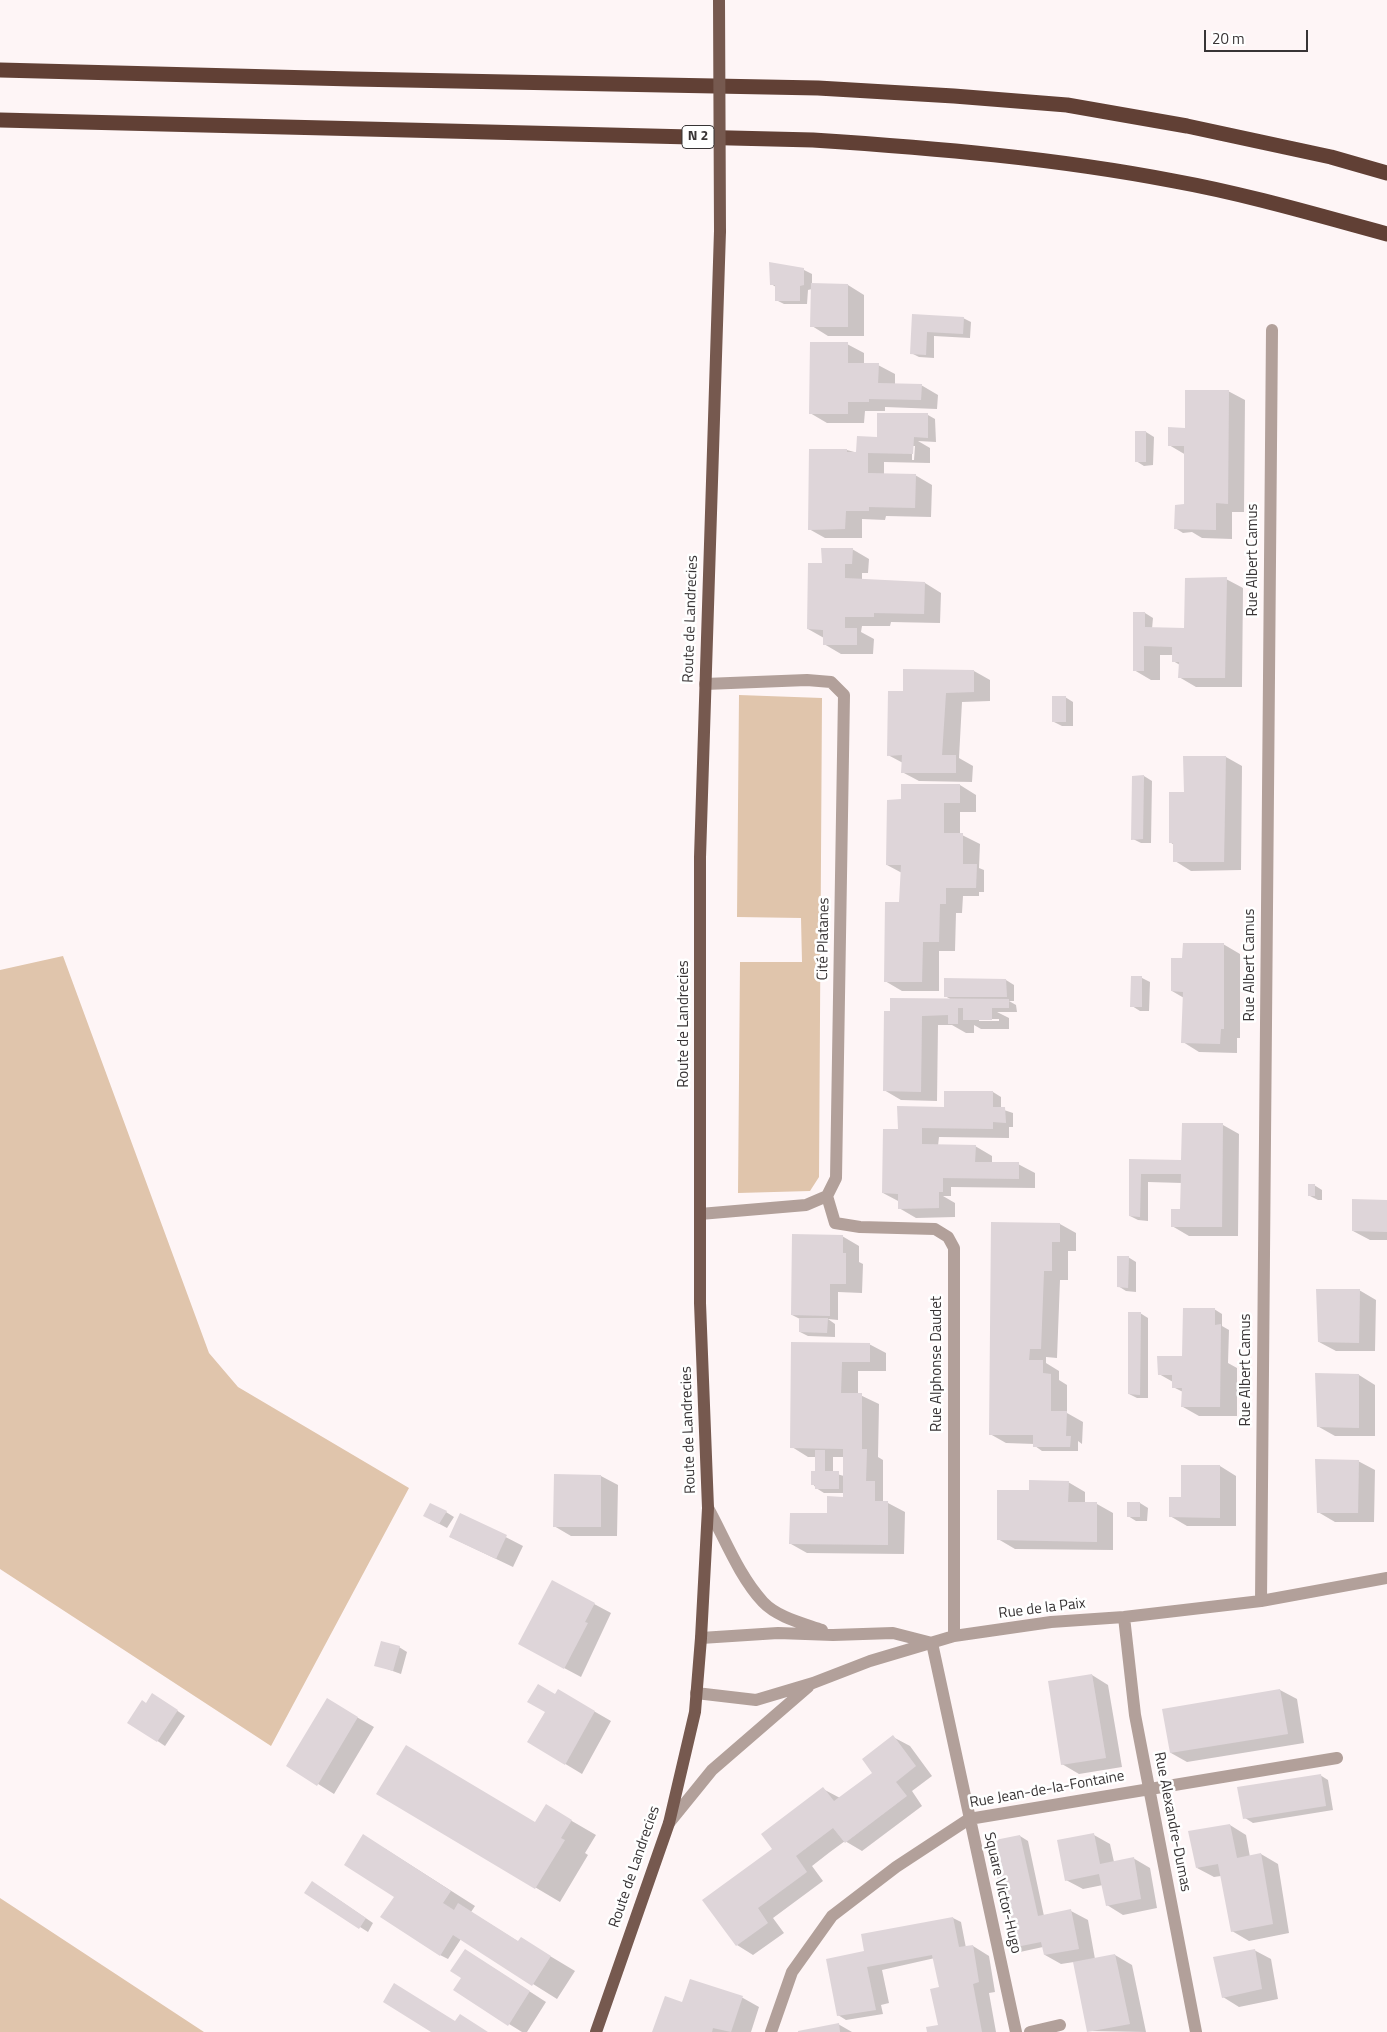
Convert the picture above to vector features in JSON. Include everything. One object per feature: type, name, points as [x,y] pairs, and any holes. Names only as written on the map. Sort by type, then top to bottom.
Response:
[{"type":"highway","points":[[0,70],[353,80],[818,88],[954,96],[1066,105],[1188,126],[1331,157],[1387,173]]},
{"type":"highway","name":"N 2","points":[[0,120],[813,140],[934,148],[1051,161],[1174,181],[1292,208],[1387,234]]},
{"type":"main road","name":"Route de Landrecies","points":[[596,2032],[669,1823],[695,1712],[701,1638],[708,1508],[700,1303],[700,857],[720,231],[719,0]]},
{"type":"street","name":"Rue Albert Camus","points":[[1261,1601],[1272,330]]},
{"type":"street","name":"Cité Platanes","points":[[705,684],[807,680],[831,682],[844,695],[836,1178],[826,1196]]},
{"type":"street","points":[[700,1214],[806,1205],[826,1196]]},
{"type":"street","name":"Rue Alphonse Daudet","points":[[826,1196],[835,1223],[860,1227],[935,1229],[948,1236],[954,1248],[954,1636]]},
{"type":"street","points":[[708,1508],[741,1571],[763,1602],[782,1615],[833,1635]]},
{"type":"street","name":"Rue de la Paix","points":[[814,1683],[870,1661],[954,1636],[1051,1622],[1124,1617],[1261,1601],[1387,1578]]},
{"type":"street","name":"Rue Alexandre-Dumas","points":[[1124,1617],[1135,1715],[1196,2032]]},
{"type":"street","points":[[701,1638],[778,1632],[833,1635],[893,1633],[932,1643]]},
{"type":"street","name":"Square Victor-Hugo","points":[[932,1643],[1016,2032]]},
{"type":"street","points":[[696,1693],[756,1700],[814,1683]]},
{"type":"street","points":[[669,1823],[712,1770],[814,1683]]},
{"type":"street","name":"Rue Jean-de-la-Fontaine","points":[[771,2032],[792,1972],[832,1916],[896,1867],[969,1819],[1338,1758]]},
{"type":"street","points":[[1030,2032],[1060,2025]]},
{"type":"shaded area","points":[[739,695],[822,698],[819,1177],[810,1191],[738,1193],[740,962],[802,962],[801,918],[737,917]]},
{"type":"shaded area","points":[[63,956],[209,1353],[238,1387],[409,1488],[271,1746],[0,1569],[0,970]]},
{"type":"shaded area","points":[[0,1898],[204,2032],[0,2032]]},
{"type":"building","points":[[769,262],[804,268],[804,285],[800,286],[800,301],[775,301],[775,285],[770,285]]},
{"type":"building","points":[[811,283],[848,284],[848,327],[810,327]]},
{"type":"building","points":[[912,314],[964,317],[963,334],[927,332],[926,355],[910,354]]},
{"type":"building","points":[[810,342],[848,342],[848,363],[879,363],[878,383],[922,384],[921,400],[869,399],[869,402],[848,402],[848,414],[809,414]]},
{"type":"building","points":[[1185,390],[1229,390],[1228,504],[1216,503],[1216,530],[1174,529],[1175,505],[1184,504],[1184,446],[1168,446],[1168,427],[1185,428]]},
{"type":"building","points":[[877,413],[928,413],[928,438],[914,437],[913,454],[868,453],[868,473],[916,474],[915,508],[869,507],[869,511],[846,511],[845,529],[808,530],[809,449],[847,449],[847,452],[856,452],[857,436],[877,437]]},
{"type":"building","points":[[1135,431],[1146,431],[1146,462],[1135,462]]},
{"type":"building","points":[[821,548],[853,548],[852,564],[845,564],[845,578],[925,582],[924,614],[874,613],[874,617],[845,617],[845,628],[857,628],[857,645],[823,645],[823,630],[807,629],[808,563],[822,563]]},
{"type":"building","points":[[1227,577],[1225,678],[1178,678],[1179,662],[1172,662],[1172,647],[1144,646],[1144,671],[1133,671],[1133,612],[1145,612],[1145,627],[1184,628],[1185,578]]},
{"type":"building","points":[[903,669],[974,670],[974,692],[946,693],[942,755],[956,755],[956,773],[901,773],[902,755],[887,756],[888,691],[903,691]]},
{"type":"building","points":[[1052,696],[1066,696],[1066,722],[1052,722]]},
{"type":"building","points":[[1183,756],[1226,756],[1224,862],[1173,862],[1173,843],[1169,843],[1169,792],[1184,792]]},
{"type":"building","points":[[1144,775],[1143,839],[1131,840],[1132,776]]},
{"type":"building","points":[[901,784],[960,784],[960,803],[944,803],[944,833],[963,833],[963,864],[977,864],[976,888],[946,888],[946,904],[940,904],[939,942],[923,942],[922,982],[884,982],[885,902],[899,902],[901,865],[886,865],[887,800],[901,799]]},
{"type":"building","points":[[1183,943],[1224,943],[1224,1029],[1221,1029],[1220,1044],[1181,1043],[1183,992],[1171,991],[1171,958],[1182,958]]},
{"type":"building","points":[[1131,976],[1142,976],[1142,1007],[1130,1007]]},
{"type":"building","points":[[944,978],[1006,979],[1007,997],[944,997]]},
{"type":"building","points":[[890,998],[1009,999],[1009,1008],[992,1008],[992,1020],[963,1020],[963,1008],[958,1008],[958,1024],[948,1024],[948,1015],[922,1016],[921,1092],[883,1091],[884,1011],[890,1011]]},
{"type":"building","points":[[944,1091],[993,1091],[993,1107],[1005,1107],[1006,1123],[993,1122],[993,1129],[922,1128],[922,1144],[976,1145],[975,1162],[1019,1162],[1019,1179],[943,1178],[943,1192],[939,1192],[939,1208],[898,1209],[898,1194],[882,1193],[883,1129],[898,1129],[897,1106],[944,1107]]},
{"type":"building","points":[[1182,1123],[1223,1123],[1222,1227],[1171,1227],[1171,1209],[1180,1209],[1181,1174],[1141,1174],[1140,1217],[1129,1216],[1129,1159],[1181,1160]]},
{"type":"building","points":[[1308,1184],[1315,1184],[1315,1196],[1308,1196]]},
{"type":"building","points":[[1352,1199],[1387,1200],[1387,1232],[1352,1231]]},
{"type":"building","points":[[991,1222],[1060,1223],[1060,1242],[1052,1242],[1052,1271],[1044,1271],[1041,1349],[1030,1349],[1029,1360],[1043,1360],[1043,1373],[1051,1374],[1051,1411],[1067,1411],[1066,1436],[1071,1436],[1070,1447],[1033,1447],[1033,1435],[989,1435]]},
{"type":"building","points":[[792,1234],[843,1235],[843,1253],[846,1253],[846,1284],[830,1284],[830,1316],[791,1315]]},
{"type":"building","points":[[1117,1256],[1129,1256],[1128,1288],[1117,1287]]},
{"type":"building","points":[[1316,1289],[1360,1289],[1359,1343],[1318,1342]]},
{"type":"building","points":[[1183,1308],[1215,1308],[1215,1325],[1221,1324],[1220,1407],[1181,1407],[1182,1388],[1172,1388],[1172,1375],[1158,1375],[1157,1356],[1182,1356]]},
{"type":"building","points":[[1128,1312],[1141,1312],[1140,1395],[1128,1394]]},
{"type":"building","points":[[799,1318],[828,1318],[827,1333],[799,1332]]},
{"type":"building","points":[[791,1342],[870,1343],[870,1362],[842,1362],[841,1393],[862,1393],[862,1449],[867,1449],[866,1481],[875,1481],[875,1501],[888,1501],[888,1545],[789,1544],[790,1513],[827,1513],[827,1496],[843,1497],[843,1449],[790,1448]]},
{"type":"building","points":[[1315,1373],[1359,1374],[1359,1428],[1317,1427]]},
{"type":"building","points":[[815,1450],[825,1450],[825,1471],[839,1471],[839,1489],[815,1489],[815,1485],[811,1485],[811,1471],[815,1471]]},
{"type":"building","points":[[1315,1459],[1359,1460],[1358,1513],[1317,1513]]},
{"type":"building","points":[[1181,1465],[1220,1465],[1220,1518],[1169,1517],[1169,1497],[1181,1497]]},
{"type":"building","points":[[554,1474],[601,1475],[601,1527],[553,1527]]},
{"type":"building","points":[[1029,1480],[1069,1481],[1068,1502],[1097,1502],[1097,1542],[997,1540],[997,1490],[1029,1490]]},
{"type":"building","points":[[1127,1502],[1140,1502],[1140,1517],[1127,1517]]},
{"type":"building","points":[[430,1503],[447,1511],[439,1524],[423,1516]]},
{"type":"building","points":[[460,1513],[507,1535],[496,1559],[449,1537]]},
{"type":"building","points":[[552,1580],[595,1603],[585,1622],[588,1623],[564,1669],[518,1644]]},
{"type":"building","points":[[381,1641],[400,1646],[393,1671],[374,1666]]},
{"type":"building","points":[[1092,1674],[1106,1758],[1061,1765],[1048,1681]]},
{"type":"building","points":[[538,1684],[555,1694],[558,1689],[595,1711],[565,1765],[527,1742],[545,1712],[527,1702]]},
{"type":"building","points":[[1280,1689],[1288,1734],[1170,1753],[1162,1709]]},
{"type":"building","points":[[152,1693],[178,1710],[157,1742],[127,1723],[142,1700],[146,1703]]},
{"type":"building","points":[[327,1698],[358,1717],[317,1786],[286,1766]]},
{"type":"building","points":[[893,1735],[916,1766],[896,1782],[907,1796],[845,1843],[833,1828],[796,1856],[807,1872],[758,1908],[768,1923],[736,1946],[702,1900],[772,1849],[761,1834],[823,1787],[834,1801],[872,1773],[862,1759]]},
{"type":"building","points":[[406,1745],[535,1822],[546,1804],[572,1820],[561,1838],[565,1840],[535,1889],[376,1794]]},
{"type":"building","points":[[1321,1774],[1326,1806],[1243,1819],[1237,1787]]},
{"type":"building","points":[[1230,1824],[1237,1858],[1261,1853],[1273,1924],[1231,1932],[1218,1864],[1196,1868],[1188,1831]]},
{"type":"building","points":[[1094,1833],[1100,1864],[1134,1857],[1141,1899],[1106,1906],[1099,1874],[1065,1881],[1057,1840]]},
{"type":"building","points":[[363,1834],[451,1891],[443,1903],[454,1910],[458,1903],[518,1941],[521,1937],[551,1956],[532,1986],[453,1935],[440,1956],[380,1917],[394,1897],[344,1865]]},
{"type":"building","points":[[1020,1835],[1038,1916],[1071,1909],[1079,1949],[1044,1955],[1041,1942],[1011,1948],[990,1841]]},
{"type":"building","points":[[312,1881],[366,1918],[359,1929],[304,1893]]},
{"type":"building","points":[[953,1917],[959,1947],[973,1945],[979,1982],[973,1984],[982,2032],[927,2032],[926,2027],[938,2025],[930,1989],[939,1987],[932,1955],[867,1967],[876,2010],[837,2016],[826,1959],[864,1951],[861,1934]]},
{"type":"building","points":[[465,1949],[530,1991],[508,2026],[453,1990],[461,1978],[450,1971]]},
{"type":"building","points":[[1255,1949],[1262,1989],[1222,1998],[1213,1957]]},
{"type":"building","points":[[1115,1954],[1130,2024],[1087,2032],[1073,1962]]},
{"type":"building","points":[[690,1979],[743,1996],[731,2032],[713,2028],[712,2032],[652,2032],[665,1996],[682,2002]]},
{"type":"building","points":[[394,1983],[455,2021],[460,2014],[488,2032],[431,2032],[383,2002]]},
{"type":"building","points":[[839,2023],[840,2032],[798,2032],[798,2031]]}]
